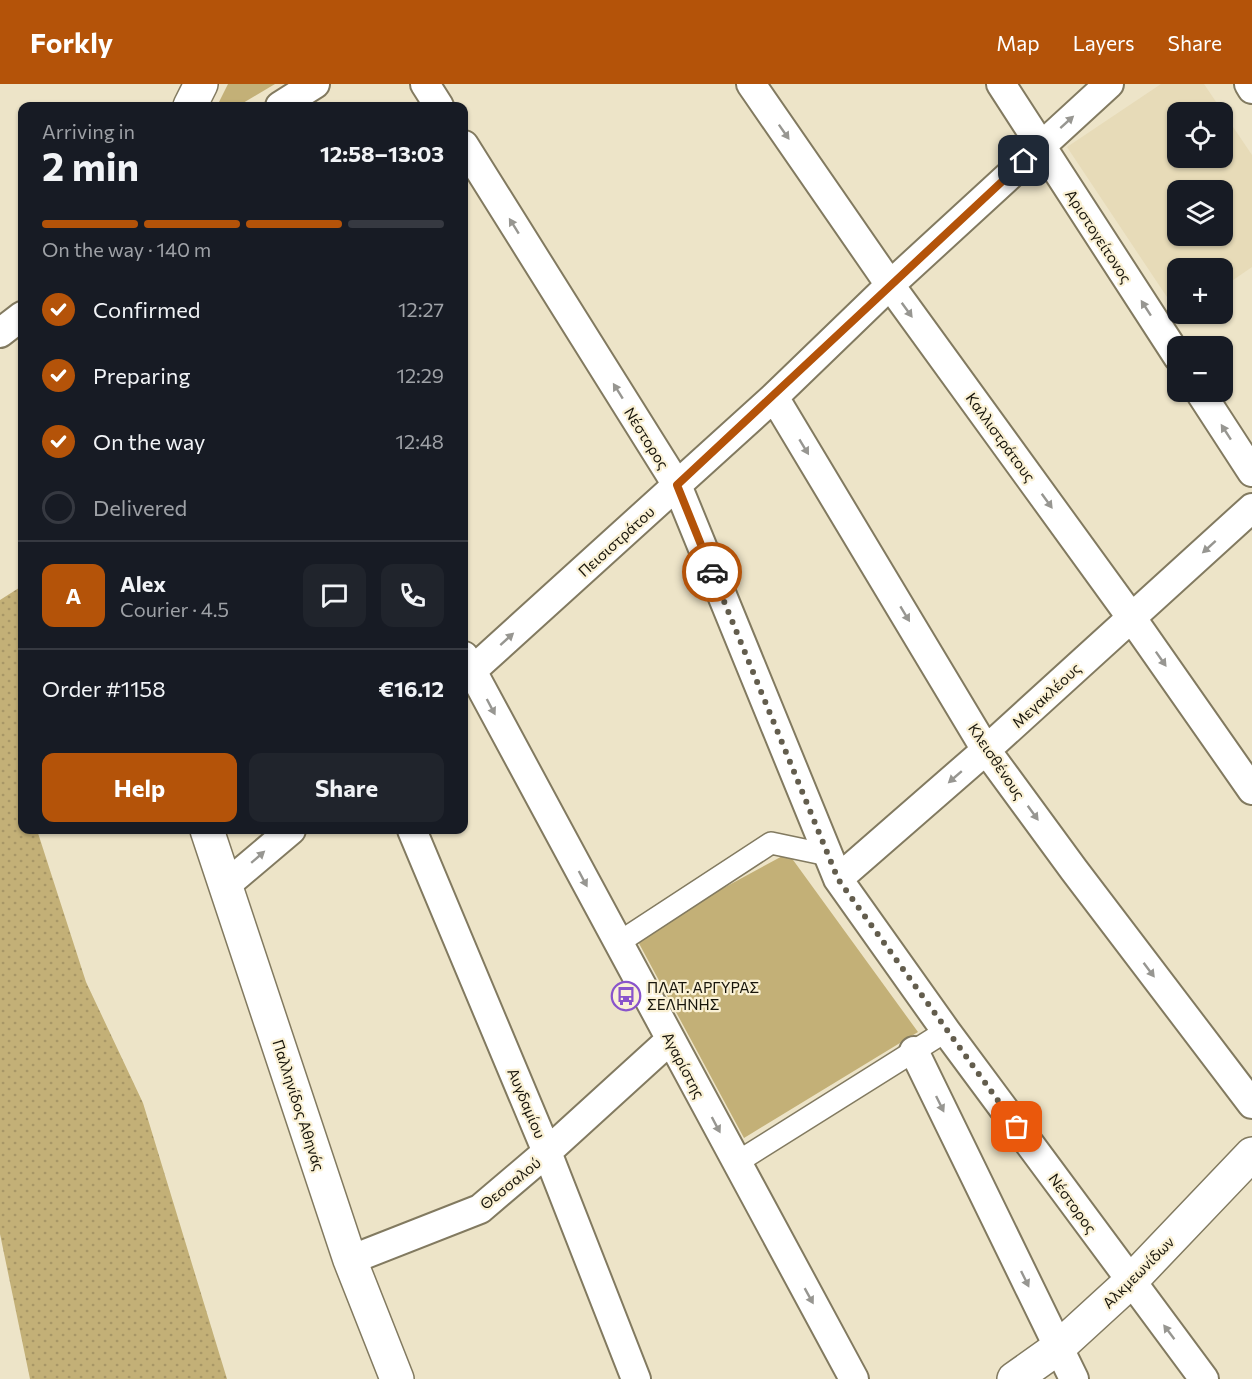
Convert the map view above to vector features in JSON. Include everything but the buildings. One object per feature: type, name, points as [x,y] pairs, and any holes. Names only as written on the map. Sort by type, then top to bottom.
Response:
[{"type":"street","points":[[192,102],[201,84]]},
{"type":"street","points":[[286,102],[315,84]]},
{"type":"street","points":[[425,84],[436,102]]},
{"type":"street","name":"Καλλιστράτους","points":[[751,84],[890,285],[1131,617],[1252,790]]},
{"type":"street","name":"Αριστογείτονος","points":[[1001,84],[1167,340]]},
{"type":"street","name":"Πεισιστράτου","points":[[468,666],[677,485],[774,397],[890,285],[1109,84]]},
{"type":"street","points":[[1249,84],[1252,89]]},
{"type":"street","name":"Νέστορος","points":[[468,151],[677,485],[833,867],[946,1031],[1204,1379]]},
{"type":"street","points":[[0,333],[18,319]]},
{"type":"street","name":"Κλεισθένους","points":[[774,397],[986,750],[1252,1104]]},
{"type":"street","points":[[1206,402],[1252,472]]},
{"type":"street","name":"Μεγακλέους","points":[[833,867],[986,750],[1252,508]]},
{"type":"street","name":"Αγαρίστης","points":[[468,672],[854,1379]]},
{"type":"street","name":"Παλληνίδος Αθηνάς","points":[[208,834],[350,1260],[397,1379]]},
{"type":"street","points":[[226,885],[286,834]]},
{"type":"street","name":"Αυγδαμίου","points":[[414,834],[548,1152],[636,1379]]},
{"type":"street","points":[[618,943],[771,843],[833,867]]},
{"type":"street","points":[[736,1163],[946,1031]]},
{"type":"street","name":"Θεσσαλού","points":[[350,1260],[480,1209],[548,1152],[670,1040]]},
{"type":"street","points":[[914,1051],[1074,1379]]},
{"type":"street","name":"Αλκμεωνίδων","points":[[1014,1379],[1059,1347],[1130,1282],[1252,1154]]},
{"type":"shaded area","points":[[228,84],[275,84],[245,102],[219,102]]},
{"type":"shaded area","points":[[1161,84],[1204,84],[1216,102],[1167,102],[1167,168],[1233,168],[1233,127],[1252,155],[1252,267],[1233,280],[1233,258],[1167,258],[1167,297],[1067,147]]},
{"type":"shaded area","points":[[18,589],[18,834],[38,834],[86,982],[143,1103],[227,1379],[30,1379],[0,1234],[0,600]]},
{"type":"shaded area","points":[[788,853],[918,1032],[744,1138],[635,936]]},
{"type":"way so far","points":[[712,572],[838,879],[1017,1127]]},
{"type":"place","name":"ΠΛΑΤ. ΑΡΓΥΡΑΣ ΣΕΛΗΝΗΣ","points":[[626,996]]},
{"type":"route","points":[[712,572],[677,485],[774,397],[890,285],[1024,161]]}]
